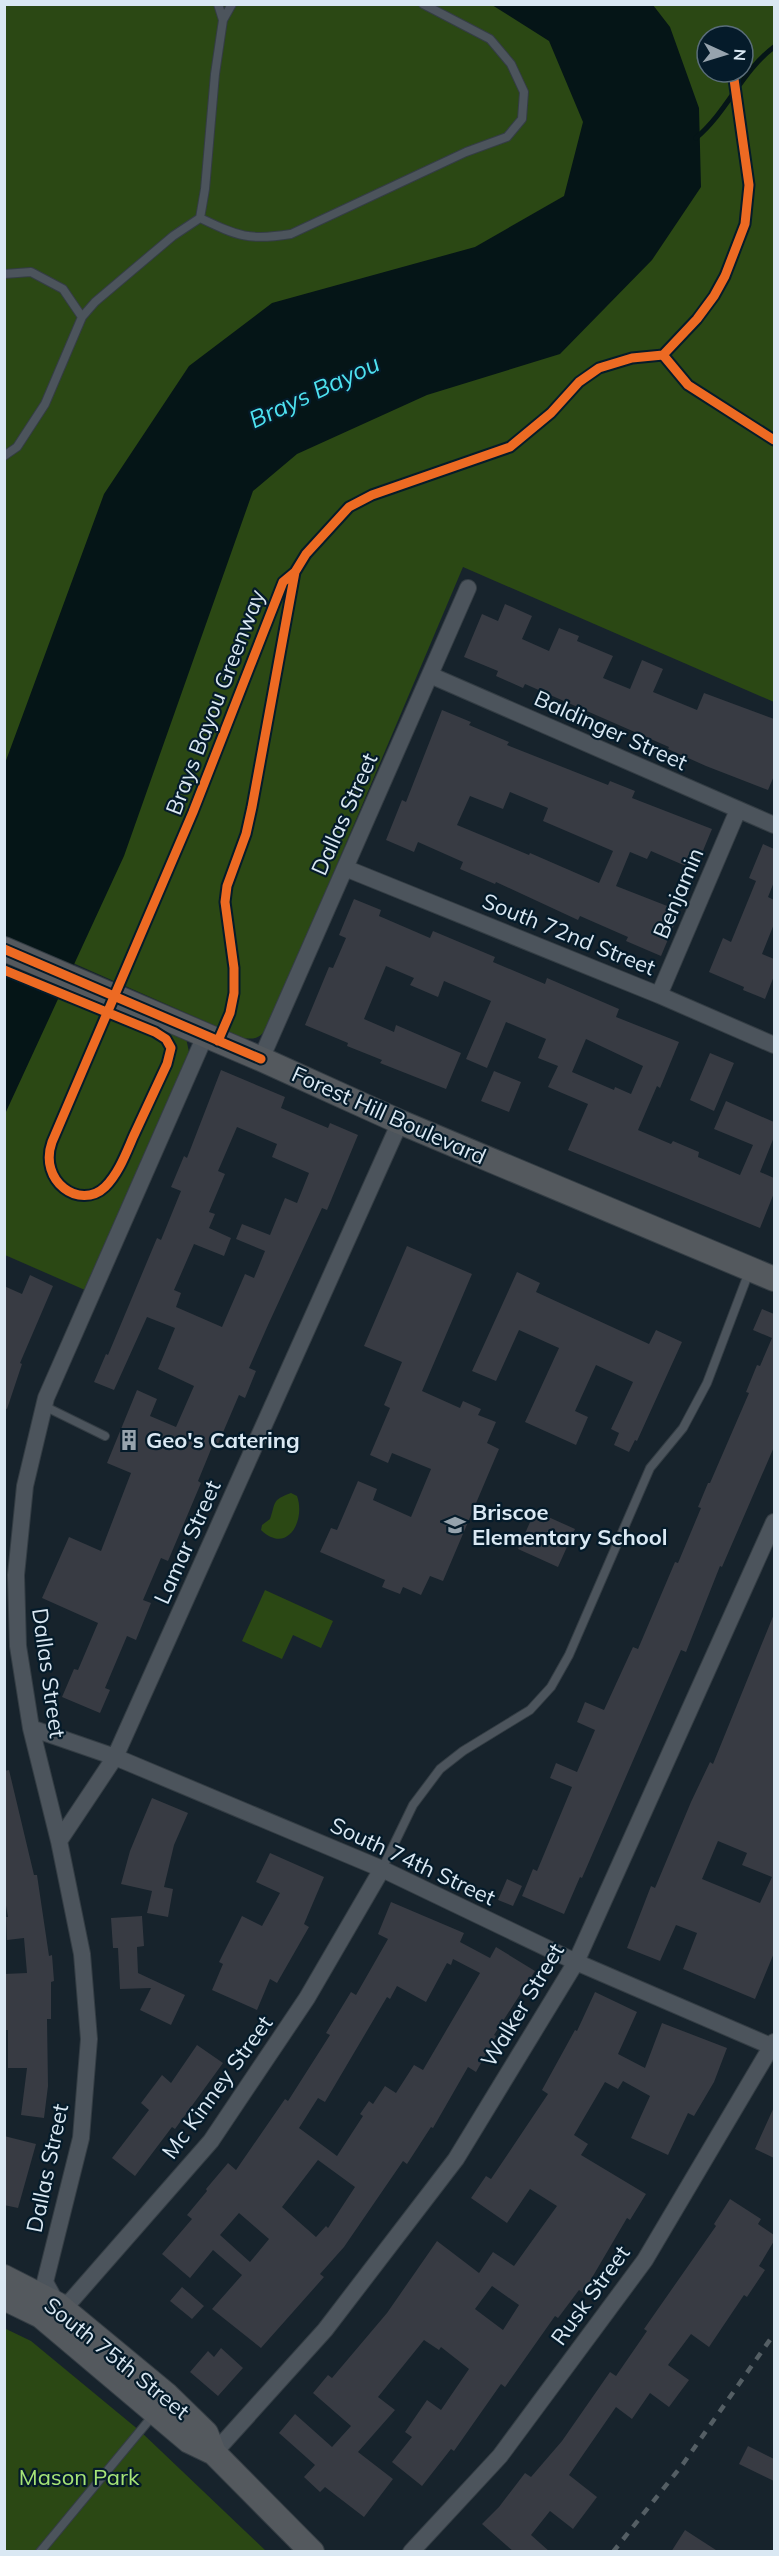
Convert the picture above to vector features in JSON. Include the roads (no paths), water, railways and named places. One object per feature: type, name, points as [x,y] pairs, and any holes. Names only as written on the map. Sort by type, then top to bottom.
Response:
[{"type":"street","name":"Dallas Street","points":[[261,1059],[468,588]]},
{"type":"street","name":"Baldinger Street","points":[[430,675],[774,825]]},
{"type":"street","name":"Benjamin","points":[[658,995],[738,810]]},
{"type":"street","name":"South 72nd Street","points":[[345,868],[658,995],[774,1045]]},
{"type":"street","name":"Forest Hill Boulevard","points":[[4,949],[261,1059],[400,1122],[774,1279]]},
{"type":"street","name":"Dallas Street","points":[[57,2304],[45,2282],[81,2138],[89,2039],[82,1954],[59,1841],[31,1728],[18,1646],[16,1575],[25,1485],[44,1406],[205,1036]]},
{"type":"street","name":"Lamar Street","points":[[59,1841],[115,1757],[400,1122]]},
{"type":"street","name":"Walker Street","points":[[214,2453],[325,2330],[456,2159],[576,1962],[774,1522]]},
{"type":"street","name":"South 74th Street","points":[[31,1728],[115,1757],[382,1869],[576,1962],[774,2044]]},
{"type":"street","name":"Mc Kinney Street","points":[[57,2304],[70,2302],[212,2141],[307,1998],[382,1869]]},
{"type":"street","name":"Rusk Street","points":[[411,2552],[500,2456],[645,2260],[774,2044]]},
{"type":"street","name":"South 75th Street","points":[[4,2277],[57,2304],[189,2416],[210,2438],[214,2453]]},
{"type":"street","name":"South 75th Street","points":[[4,2298],[41,2316],[189,2441],[214,2453],[312,2552]]},
{"type":"lane","points":[[218,4],[223,20]]},
{"type":"lane","points":[[4,456],[17,447],[45,404],[82,318],[95,302],[173,236],[200,218],[223,20],[232,4]]},
{"type":"lane","points":[[200,218],[232,233],[260,239],[291,234],[466,152],[507,137],[522,119],[524,92],[511,64],[490,39],[423,4]]},
{"type":"lane","points":[[4,273],[31,272],[63,289],[82,318]]},
{"type":"lane","points":[[382,1869],[413,1805],[440,1769],[463,1751],[530,1710],[551,1688],[569,1655],[650,1468],[682,1428],[707,1383],[750,1269]]},
{"type":"lane","points":[[44,1406],[105,1436]]},
{"type":"lane","points":[[40,2552],[155,2413]]},
{"type":"water","name":"Brays Bayou","points":[[492,5],[653,5],[670,27],[699,108],[701,187],[652,260],[560,354],[427,395],[297,454],[253,491],[124,856],[5,1114],[4,766],[104,494],[189,366],[272,303],[475,247],[564,196],[583,122],[549,41]]},
{"type":"waterway","points":[[696,138],[717,116],[752,68],[774,47]]},
{"type":"railway","points":[[613,2552],[683,2464],[774,2334]]},
{"type":"place","name":"Geo's Catering","points":[[129,1440]]},
{"type":"place","name":"Briscoe Elementary School","points":[[455,1525]]},
{"type":"park label","name":"Mason Park","points":[[79,2477]]}]
